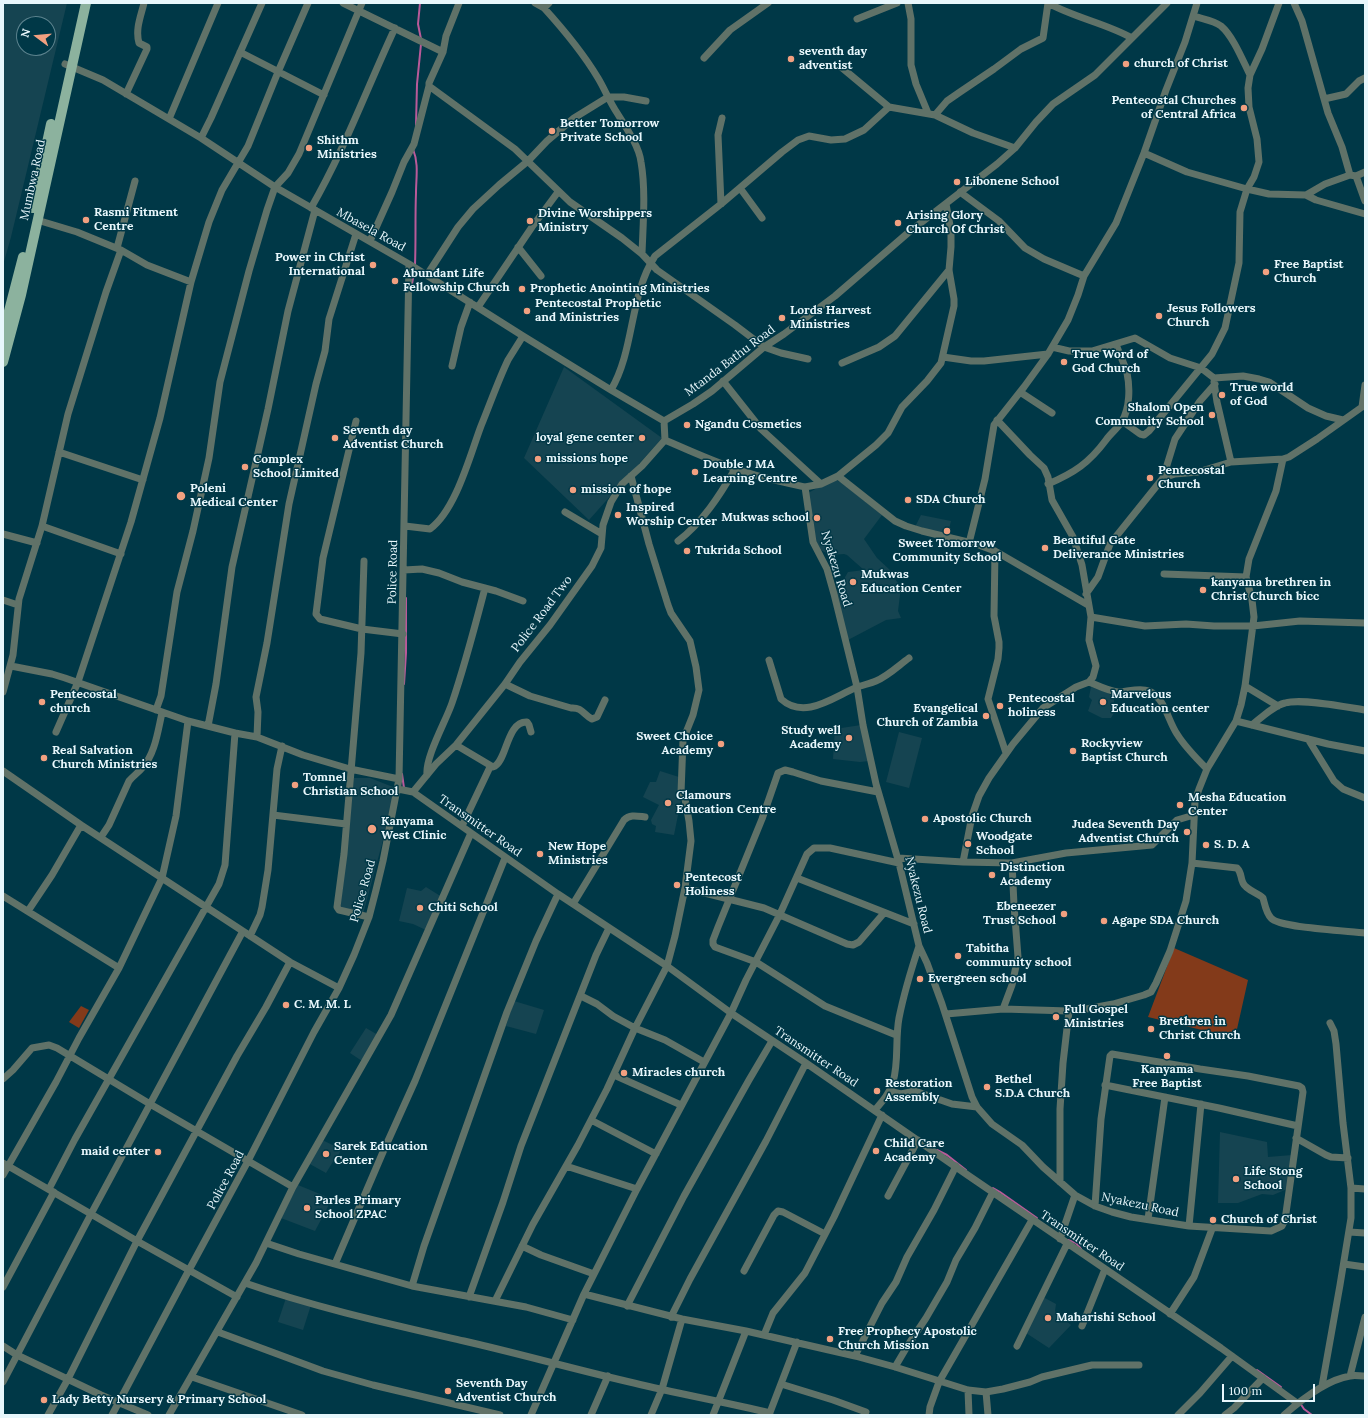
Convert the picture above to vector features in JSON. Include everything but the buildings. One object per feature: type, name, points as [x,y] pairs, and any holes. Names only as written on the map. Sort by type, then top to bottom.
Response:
[{"type":"main road","name":"Mumbwa Road","points":[[3,362],[21,295],[37,220],[79,3]]},
{"type":"main road","name":"Mumbwa Road","points":[[3,334],[30,225],[38,182],[68,65],[86,3]]},
{"type":"street","points":[[126,94],[147,49],[147,46],[139,42],[138,39],[138,26],[144,3]]},
{"type":"street","points":[[169,119],[218,3]]},
{"type":"street","points":[[201,138],[212,118],[262,3]]},
{"type":"street","points":[[56,732],[78,682],[144,480],[172,369],[191,282],[209,222],[222,190],[248,146],[308,3]]},
{"type":"street","points":[[343,3],[443,52]]},
{"type":"street","points":[[101,837],[109,825],[129,781],[142,769],[152,751],[177,592],[193,531],[209,458],[220,382],[249,271],[275,187],[293,166],[362,3]]},
{"type":"street","points":[[370,241],[404,162],[414,144],[430,79],[443,52],[446,36],[459,3]]},
{"type":"street","points":[[535,3],[546,6],[571,38],[598,78],[631,135],[641,160],[643,190],[642,254]]},
{"type":"street","points":[[704,58],[730,30],[768,3]]},
{"type":"street","points":[[857,19],[897,3]]},
{"type":"street","points":[[908,3],[911,19],[911,65],[916,84],[932,114]]},
{"type":"street","points":[[932,114],[947,101],[1021,49],[1043,38],[1048,3],[1061,10],[1114,29],[1132,38]]},
{"type":"street","name":"Mtanda Bathu Road","points":[[664,421],[712,391],[764,347],[835,296],[910,232],[997,164],[1015,148],[1053,104],[1095,75],[1167,3]]},
{"type":"street","points":[[969,543],[985,479],[994,425],[1048,354],[1068,320],[1084,276],[1116,223],[1144,153],[1185,42],[1197,3]]},
{"type":"street","points":[[1122,421],[1140,434],[1144,435],[1159,421],[1212,354],[1225,328],[1239,263],[1240,212],[1247,189],[1257,170],[1260,156],[1248,97],[1250,75],[1260,56],[1279,3]]},
{"type":"street","points":[[1294,3],[1302,21],[1333,126],[1365,201]]},
{"type":"street","points":[[1194,16],[1216,23],[1222,27],[1234,44],[1250,75]]},
{"type":"street","points":[[208,726],[216,684],[232,567],[268,409],[288,311],[313,209],[395,28]]},
{"type":"street","points":[[240,52],[324,95]]},
{"type":"street","name":"Mbasela Road","points":[[68,65],[103,80],[201,138],[275,187],[409,264],[523,336],[664,421]]},
{"type":"street","points":[[841,67],[889,107],[905,111],[932,114],[973,134],[1015,148]]},
{"type":"street","points":[[1324,99],[1346,94],[1359,81],[1365,78]]},
{"type":"street","points":[[429,86],[500,137],[528,161],[558,192],[642,254],[657,270],[764,347],[781,353],[808,359]]},
{"type":"street","points":[[427,275],[458,227],[473,209],[574,118],[608,97],[624,97],[646,101]]},
{"type":"street","points":[[611,390],[618,378],[624,360],[641,289],[650,263],[660,252],[798,140],[809,136],[831,140],[846,140],[864,130],[889,107]]},
{"type":"street","points":[[721,204],[718,135],[722,118]]},
{"type":"street","points":[[1144,153],[1187,172],[1247,189],[1283,195],[1306,195],[1316,200],[1365,214]]},
{"type":"street","points":[[1306,195],[1325,184],[1365,172]]},
{"type":"street","points":[[3,692],[11,666],[18,605],[42,526],[68,414],[119,249],[136,181]]},
{"type":"street","points":[[740,188],[762,218]]},
{"type":"street","points":[[478,307],[518,247],[558,192]]},
{"type":"street","points":[[960,192],[999,221],[1025,248],[1044,259],[1084,276]]},
{"type":"street","points":[[664,421],[665,440],[702,456],[766,479],[804,487],[821,484],[838,476],[885,437],[902,407],[927,381],[941,363],[954,306],[950,270],[952,247],[951,231],[946,204]]},
{"type":"street","points":[[37,220],[77,232],[119,249],[152,267],[191,282]]},
{"type":"street","points":[[257,737],[258,712],[256,697],[267,643],[289,504],[316,384],[325,352],[329,319],[356,234]]},
{"type":"street","points":[[518,247],[541,276]]},
{"type":"street","name":"Police Road","points":[[112,1415],[188,1270],[248,1161],[314,1032],[339,988],[369,917],[383,861],[399,779],[409,264]]},
{"type":"street","points":[[842,363],[879,347],[895,336],[950,270]]},
{"type":"street","points":[[452,366],[461,327],[470,302]]},
{"type":"street","points":[[405,526],[430,529],[438,522],[450,505],[462,480],[481,427],[508,361],[523,336]]},
{"type":"street","points":[[1052,347],[1079,352],[1092,351],[1135,338],[1170,358],[1201,368],[1214,381],[1217,402],[1231,462]]},
{"type":"street","points":[[1048,484],[1070,475],[1089,461],[1122,421],[1128,404],[1129,387],[1127,372],[1116,344]]},
{"type":"street","points":[[943,357],[971,361],[984,361],[1048,354]]},
{"type":"street","points":[[1086,594],[1098,577],[1110,544],[1163,478],[1175,439],[1214,381],[1243,376],[1259,379],[1276,387],[1308,408],[1326,416],[1343,420]]},
{"type":"street","points":[[722,381],[761,429],[821,484]]},
{"type":"street","points":[[1163,478],[1179,473],[1198,472],[1231,462],[1283,459],[1289,457],[1312,443],[1363,406],[1365,385]]},
{"type":"street","points":[[1020,392],[1052,413]]},
{"type":"street","points":[[963,862],[972,816],[979,796],[989,778],[1006,753],[1043,708],[1089,682],[1093,677],[1096,666],[1089,640],[1091,617],[1082,566],[1077,548],[1068,526],[1055,507],[1051,497],[1047,473],[1044,468],[997,420]]},
{"type":"street","points":[[356,421],[323,558],[316,614],[320,619],[362,629],[403,634]]},
{"type":"street","name":"Police Road Two","points":[[413,792],[427,774],[456,745],[550,625],[592,566],[601,548],[603,525],[611,502],[622,484],[665,440]]},
{"type":"street","points":[[59,452],[144,480]]},
{"type":"street","points":[[946,1014],[1003,1009],[1069,1011],[1107,1006],[1151,992],[1179,926],[1186,900],[1192,863],[1195,801],[1206,769],[1236,721],[1245,686],[1254,608],[1246,577],[1249,559],[1276,491],[1283,459]]},
{"type":"street","points":[[678,541],[722,493],[736,469]]},
{"type":"street","points":[[495,1301],[522,1246],[591,1120],[667,966],[676,936],[685,888],[690,841],[689,821],[685,799],[681,793],[683,740],[693,715],[699,690],[696,667],[690,641],[671,614],[649,544],[631,476]]},
{"type":"street","points":[[838,476],[861,495],[900,523],[942,537],[995,551],[1088,605]]},
{"type":"street","name":"Nyakezu Road","points":[[804,487],[814,542],[827,569],[830,579],[857,687],[868,750],[878,792],[898,860],[919,946],[946,1014],[970,1091],[981,1114],[992,1124],[1022,1144],[1043,1167],[1075,1195],[1095,1206],[1112,1212],[1212,1229],[1271,1232],[1282,1226],[1286,1213],[1296,1138]]},
{"type":"street","points":[[565,512],[602,534]]},
{"type":"street","points":[[42,526],[121,554]]},
{"type":"street","points":[[3,534],[37,543]]},
{"type":"street","points":[[995,551],[994,616],[999,642],[998,659],[988,699],[1006,753]]},
{"type":"street","points":[[364,561],[362,629],[346,824],[337,909],[369,917]]},
{"type":"street","points":[[404,570],[422,569],[439,573],[462,582],[523,601]]},
{"type":"street","points":[[1164,574],[1246,577]]},
{"type":"street","points":[[427,774],[431,755],[454,697],[485,588]]},
{"type":"street","points":[[3,600],[18,605]]},
{"type":"street","points":[[1091,617],[1146,626],[1186,624],[1253,626],[1300,621],[1365,623]]},
{"type":"street","points":[[769,660],[781,699],[784,702],[797,707],[813,708],[857,687],[874,682],[909,658]]},
{"type":"street","points":[[11,666],[52,674],[188,721],[257,737],[311,757],[350,769],[399,779]]},
{"type":"street","points":[[1089,682],[1113,691],[1149,691],[1156,696],[1168,715],[1180,739],[1194,757],[1206,769]]},
{"type":"street","points":[[505,684],[530,696],[582,710],[592,719],[597,718],[605,700]]},
{"type":"street","points":[[1245,686],[1278,706]]},
{"type":"street","points":[[1252,725],[1278,706],[1285,703],[1299,701],[1365,710]]},
{"type":"street","points":[[3,1175],[6,1165],[56,1082],[119,968],[162,878],[176,816],[188,721]]},
{"type":"street","points":[[1236,721],[1308,739],[1365,751]]},
{"type":"street","points":[[456,745],[490,767],[495,767],[498,765],[512,733],[520,724],[527,722],[531,732]]},
{"type":"street","points":[[3,1287],[52,1191],[75,1139],[219,884],[225,865],[235,733]]},
{"type":"street","points":[[1308,739],[1334,781],[1343,789],[1365,798]]},
{"type":"street","points":[[250,936],[262,907],[268,870],[277,769],[282,746]]},
{"type":"street","points":[[462,826],[490,767]]},
{"type":"street","points":[[878,792],[821,781],[785,770],[778,773],[765,812],[715,933],[713,944],[715,947],[725,952],[756,962],[825,1006],[896,1035]]},
{"type":"street","points":[[3,771],[81,825],[290,962],[339,988]]},
{"type":"street","name":"Transmitter Road","points":[[398,789],[413,792],[505,858],[667,966],[731,1013],[875,1110],[1032,1220],[1232,1356],[1297,1403]]},
{"type":"street","points":[[273,815],[346,824]]},
{"type":"street","points":[[531,1415],[584,1294],[637,1189],[731,1013],[780,914],[807,854],[814,848],[830,848],[898,860],[1012,863],[1066,853],[1152,845],[1177,820],[1194,815]]},
{"type":"street","points":[[573,904],[624,820],[627,817],[632,816],[645,818]]},
{"type":"street","points":[[28,911],[81,825]]},
{"type":"street","points":[[169,1415],[218,1332],[266,1243],[293,1187],[391,1015],[446,891],[456,864],[471,833]]},
{"type":"street","points":[[335,1264],[415,1082],[505,858]]},
{"type":"street","points":[[1003,1009],[1012,985],[1018,957],[1012,863]]},
{"type":"street","points":[[1192,863],[1237,868],[1240,871],[1242,882],[1245,886],[1263,898],[1268,914],[1275,922],[1303,927],[1365,933]]},
{"type":"street","points":[[797,878],[914,924]]},
{"type":"street","points":[[685,888],[764,908],[847,944],[854,945],[859,942],[884,913]]},
{"type":"street","points":[[412,1286],[426,1240],[507,1012],[536,941],[558,894]]},
{"type":"street","points":[[3,896],[119,968]]},
{"type":"street","points":[[469,1297],[503,1202],[521,1146],[596,955],[609,928]]},
{"type":"street","points":[[3,1382],[91,1214],[243,931]]},
{"type":"street","points":[[875,1110],[889,1091],[893,1082],[895,1070],[896,1035],[905,991],[919,946]]},
{"type":"street","points":[[48,1415],[68,1379],[137,1241],[290,962]]},
{"type":"street","points":[[581,996],[597,1004],[613,1016],[636,1028],[665,1040],[704,1062]]},
{"type":"street","points":[[1060,1182],[1060,1109],[1063,1063],[1069,1011]]},
{"type":"street","points":[[1322,1386],[1351,1218],[1351,1188],[1343,1123],[1336,1044],[1334,1031],[1330,1023]]},
{"type":"street","points":[[627,1306],[684,1196],[772,1041]]},
{"type":"street","points":[[3,1079],[32,1048],[49,1045],[70,1055],[150,1104],[293,1187]]},
{"type":"street","points":[[1095,1206],[1101,1119],[1105,1085],[1110,1056],[1112,1054],[1248,1076],[1299,1086],[1302,1088],[1303,1092],[1296,1138],[1331,1157],[1348,1158]]},
{"type":"street","points":[[671,1317],[806,1063]]},
{"type":"street","points":[[614,1075],[681,1105]]},
{"type":"street","points":[[1105,1085],[1164,1096],[1298,1126]]},
{"type":"street","points":[[889,1091],[901,1094],[915,1091],[921,1092],[952,1104],[977,1107]]},
{"type":"street","points":[[1148,1219],[1164,1096]]},
{"type":"street","points":[[1189,1226],[1201,1104]]},
{"type":"street","points":[[764,1335],[773,1313],[805,1273],[826,1234],[882,1115]]},
{"type":"street","points":[[591,1120],[656,1154]]},
{"type":"street","points":[[888,1196],[918,1140]]},
{"type":"street","points":[[6,1165],[237,1297]]},
{"type":"street","points":[[566,1166],[637,1189]]},
{"type":"street","points":[[855,1356],[882,1303],[896,1282],[907,1257],[934,1210],[956,1166]]},
{"type":"street","points":[[1351,1188],[1365,1189]]},
{"type":"street","points":[[895,1367],[947,1282],[956,1260],[975,1228],[993,1192]]},
{"type":"street","points":[[1060,1239],[1075,1195]]},
{"type":"street","points":[[744,1271],[778,1210],[826,1234]]},
{"type":"street","points":[[929,1415],[930,1407],[940,1382],[1032,1220]]},
{"type":"street","points":[[1170,1314],[1194,1277],[1212,1229]]},
{"type":"street","points":[[1349,1232],[1365,1233]]},
{"type":"street","points":[[266,1243],[412,1286],[544,1311],[573,1320]]},
{"type":"street","points":[[1017,1346],[1067,1244]]},
{"type":"street","points":[[522,1246],[541,1255],[594,1274]]},
{"type":"street","points":[[1344,1264],[1365,1267]]},
{"type":"street","points":[[1082,1326],[1105,1269]]},
{"type":"street","points":[[245,1283],[353,1316],[769,1414],[797,1342]]},
{"type":"street","points":[[584,1294],[671,1317],[746,1331],[855,1356],[968,1390],[986,1392],[1092,1365],[1139,1365]]},
{"type":"street","points":[[1350,1376],[1363,1335],[1365,1317]]},
{"type":"street","points":[[651,1415],[662,1389],[682,1319]]},
{"type":"street","points":[[713,1415],[746,1331]]},
{"type":"street","points":[[218,1332],[323,1371],[373,1385],[500,1415]]},
{"type":"street","points":[[3,1346],[17,1355],[148,1415]]},
{"type":"street","points":[[1178,1415],[1200,1393],[1232,1356]]},
{"type":"street","points":[[192,1376],[302,1415]]},
{"type":"street","points":[[591,1415],[608,1376]]},
{"type":"street","points":[[1284,1415],[1297,1403],[1322,1386],[1350,1376],[1365,1376]]},
{"type":"street","points":[[1225,1415],[1263,1378]]},
{"type":"street","points":[[781,1384],[866,1412]]},
{"type":"street","points":[[968,1390],[969,1415]]},
{"type":"street","points":[[986,1392],[988,1415]]},
{"type":"shaded area","points":[[3,3],[67,3],[56,49],[56,16],[16,16],[16,56],[54,56],[3,265]]},
{"type":"shaded area","points":[[564,367],[662,438],[589,520],[524,458]]},
{"type":"shaded area","points":[[834,479],[842,483],[882,515],[864,539],[877,558],[891,571],[892,575],[901,587],[898,611],[901,618],[886,620],[846,641],[836,593],[848,572],[864,570],[847,555],[830,555],[817,548],[808,493]]},
{"type":"shaded area","points":[[921,515],[951,521],[947,537],[915,527]]},
{"type":"shaded area","name":"Marvelous Education center","points":[[1091,687],[1108,693],[1114,698],[1114,704],[1117,708],[1111,718],[1102,718],[1088,711],[1092,700],[1089,697]]},
{"type":"shaded area","name":"Study well Academy","points":[[861,725],[869,761],[860,762],[833,759],[835,729]]},
{"type":"shaded area","points":[[899,732],[922,738],[909,788],[886,782]]},
{"type":"shaded area","name":"Clamours Education Centre","points":[[660,771],[679,777],[681,801],[677,812],[678,815],[674,835],[655,832],[656,826],[652,824],[651,820],[659,805],[643,797],[650,782],[656,782]]},
{"type":"shaded area","points":[[354,778],[370,778],[393,787],[392,807],[363,914],[340,909]]},
{"type":"shaded area","name":"Chiti School","points":[[426,887],[442,897],[426,930],[413,924],[399,921],[407,888],[421,891]]},
{"type":"shaded area","points":[[1174,948],[1248,980],[1235,1038],[1148,1017]]},
{"type":"shaded area","points":[[514,1001],[544,1010],[536,1034],[506,1026]]},
{"type":"shaded area","points":[[81,1006],[89,1010],[79,1028],[69,1022]]},
{"type":"shaded area","points":[[366,1028],[378,1035],[362,1061],[350,1053]]},
{"type":"shaded area","points":[[1220,1132],[1267,1142],[1268,1157],[1292,1155],[1287,1189],[1273,1195],[1262,1194],[1238,1203],[1218,1203]]},
{"type":"shaded area","name":"Sarek Education Center","points":[[320,1139],[341,1149],[337,1160],[334,1160],[326,1173],[308,1163]]},
{"type":"shaded area","name":"Parles Primary School ZPAC","points":[[298,1185],[332,1199],[315,1231],[281,1218]]},
{"type":"shaded area","name":"Maharishi School","points":[[1043,1297],[1056,1304],[1055,1311],[1071,1325],[1049,1348],[1026,1333]]},
{"type":"shaded area","points":[[286,1298],[311,1305],[303,1330],[278,1322]]},
{"type":"waterway","points":[[420,3],[418,24],[421,39]]},
{"type":"waterway","points":[[416,125],[417,84],[421,44]]},
{"type":"waterway","points":[[413,149],[417,171],[415,265]]},
{"type":"waterway","points":[[412,284],[414,272]]},
{"type":"waterway","points":[[404,684],[406,653],[406,598]]},
{"type":"waterway","points":[[402,774],[404,788]]},
{"type":"waterway","points":[[937,1150],[947,1155],[966,1170]]},
{"type":"waterway","points":[[993,1188],[1037,1218]]},
{"type":"waterway","points":[[1068,1240],[1076,1243],[1081,1249]]},
{"type":"waterway","points":[[1257,1370],[1281,1387]]},
{"type":"waterway","points":[[1300,1403],[1304,1409],[1312,1415]]},
{"type":"place","name":"seventh day adventist","points":[[791,59]]},
{"type":"place","name":"church of Christ","points":[[1126,64]]},
{"type":"place","name":"Pentecostal Churches of Central Africa","points":[[1244,108]]},
{"type":"place","name":"Better Tomorrow Private School","points":[[552,131]]},
{"type":"place","name":"Shithm Ministries","points":[[309,148]]},
{"type":"place","name":"Libonene School","points":[[957,182]]},
{"type":"place","name":"Rasmi Fitment Centre","points":[[86,220]]},
{"type":"place","name":"Divine Worshippers Ministry","points":[[530,221]]},
{"type":"place","name":"Arising Glory Church Of Christ","points":[[898,223]]},
{"type":"place","name":"Power in Christ International","points":[[373,265]]},
{"type":"place","name":"Free Baptist Church","points":[[1266,272]]},
{"type":"place","name":"Abundant Life Fellowship Church","points":[[395,281]]},
{"type":"place","name":"Prophetic Anointing Ministries","points":[[522,289]]},
{"type":"place","name":"Pentecostal Prophetic and Ministries","points":[[527,311]]},
{"type":"place","name":"Jesus Followers Church","points":[[1159,316]]},
{"type":"place","name":"Lords Harvest Ministries","points":[[782,318]]},
{"type":"place","name":"True Word of God Church","points":[[1064,362]]},
{"type":"place","name":"True world of God","points":[[1222,395]]},
{"type":"place","name":"Shalom Open Community School","points":[[1212,415]]},
{"type":"place","name":"Ngandu Cosmetics","points":[[687,425]]},
{"type":"place","name":"Seventh day Adventist Church","points":[[335,438]]},
{"type":"place","name":"loyal gene center","points":[[642,438]]},
{"type":"place","name":"missions hope","points":[[538,459]]},
{"type":"place","name":"Complex School Limited","points":[[245,467]]},
{"type":"place","name":"Double J MA Learning Centre","points":[[695,472]]},
{"type":"place","name":"Pentecostal Church","points":[[1150,478]]},
{"type":"place","name":"mission of hope","points":[[573,490]]},
{"type":"place","name":"Poleni Medical Center","points":[[181,496]]},
{"type":"place","name":"SDA Church","points":[[908,500]]},
{"type":"place","name":"Inspired Worship Center","points":[[618,515]]},
{"type":"place","name":"Mukwas school","points":[[817,518]]},
{"type":"place","name":"Sweet Tomorrow Community School","points":[[947,531]]},
{"type":"place","name":"Beautiful Gate Deliverance Ministries","points":[[1045,548]]},
{"type":"place","name":"Tukrida School","points":[[687,551]]},
{"type":"place","name":"Mukwas Education Center","points":[[853,582]]},
{"type":"place","name":"kanyama brethren in Christ Church bicc","points":[[1203,590]]},
{"type":"place","name":"Pentecostal church","points":[[42,702]]},
{"type":"place","name":"Marvelous Education center","points":[[1103,702]]},
{"type":"place","name":"Pentecostal holiness","points":[[1000,706]]},
{"type":"place","name":"Evangelical Church of Zambia","points":[[986,716]]},
{"type":"place","name":"Study well Academy","points":[[849,738]]},
{"type":"place","name":"Sweet Choice Academy","points":[[721,744]]},
{"type":"place","name":"Rockyview Baptist Church","points":[[1073,751]]},
{"type":"place","name":"Real Salvation Church Ministries","points":[[44,758]]},
{"type":"place","name":"Tomnel Christian School","points":[[295,785]]},
{"type":"place","name":"Clamours Education Centre","points":[[668,803]]},
{"type":"place","name":"Mesha Education Center","points":[[1180,805]]},
{"type":"place","name":"Apostolic Church","points":[[925,819]]},
{"type":"place","name":"Kanyama West Clinic","points":[[372,829]]},
{"type":"place","name":"Judea Seventh Day Adventist Church","points":[[1187,832]]},
{"type":"place","name":"Woodgate School","points":[[968,844]]},
{"type":"place","name":"S. D. A","points":[[1206,845]]},
{"type":"place","name":"New Hope Ministries","points":[[540,854]]},
{"type":"place","name":"Distinction Academy","points":[[992,875]]},
{"type":"place","name":"Pentecost Holiness","points":[[677,885]]},
{"type":"place","name":"Chiti School","points":[[420,908]]},
{"type":"place","name":"Ebeneezer Trust School","points":[[1064,914]]},
{"type":"place","name":"Agape SDA Church","points":[[1104,921]]},
{"type":"place","name":"Tabitha community school","points":[[958,956]]},
{"type":"place","name":"Evergreen school","points":[[920,979]]},
{"type":"place","name":"C. M. M. L","points":[[286,1005]]},
{"type":"place","name":"Full Gospel Ministries","points":[[1056,1017]]},
{"type":"place","name":"Brethren in Christ Church","points":[[1151,1029]]},
{"type":"place","name":"Kanyama Free Baptist","points":[[1167,1056]]},
{"type":"place","name":"Miracles church","points":[[624,1073]]},
{"type":"place","name":"Bethel S.D.A Church","points":[[987,1087]]},
{"type":"place","name":"Restoration Assembly","points":[[877,1091]]},
{"type":"place","name":"Child Care Academy","points":[[876,1151]]},
{"type":"place","name":"maid center","points":[[158,1152]]},
{"type":"place","name":"Sarek Education Center","points":[[326,1154]]},
{"type":"place","name":"Life Stong School","points":[[1236,1179]]},
{"type":"place","name":"Parles Primary School ZPAC","points":[[307,1208]]},
{"type":"place","name":"Church of Christ","points":[[1213,1220]]},
{"type":"place","name":"Maharishi School","points":[[1048,1318]]},
{"type":"place","name":"Free Prophecy Apostolic Church Mission","points":[[830,1339]]},
{"type":"place","name":"Seventh Day Adventist Church","points":[[448,1391]]},
{"type":"place","name":"Lady Betty Nursery & Primary School","points":[[44,1400]]}]
